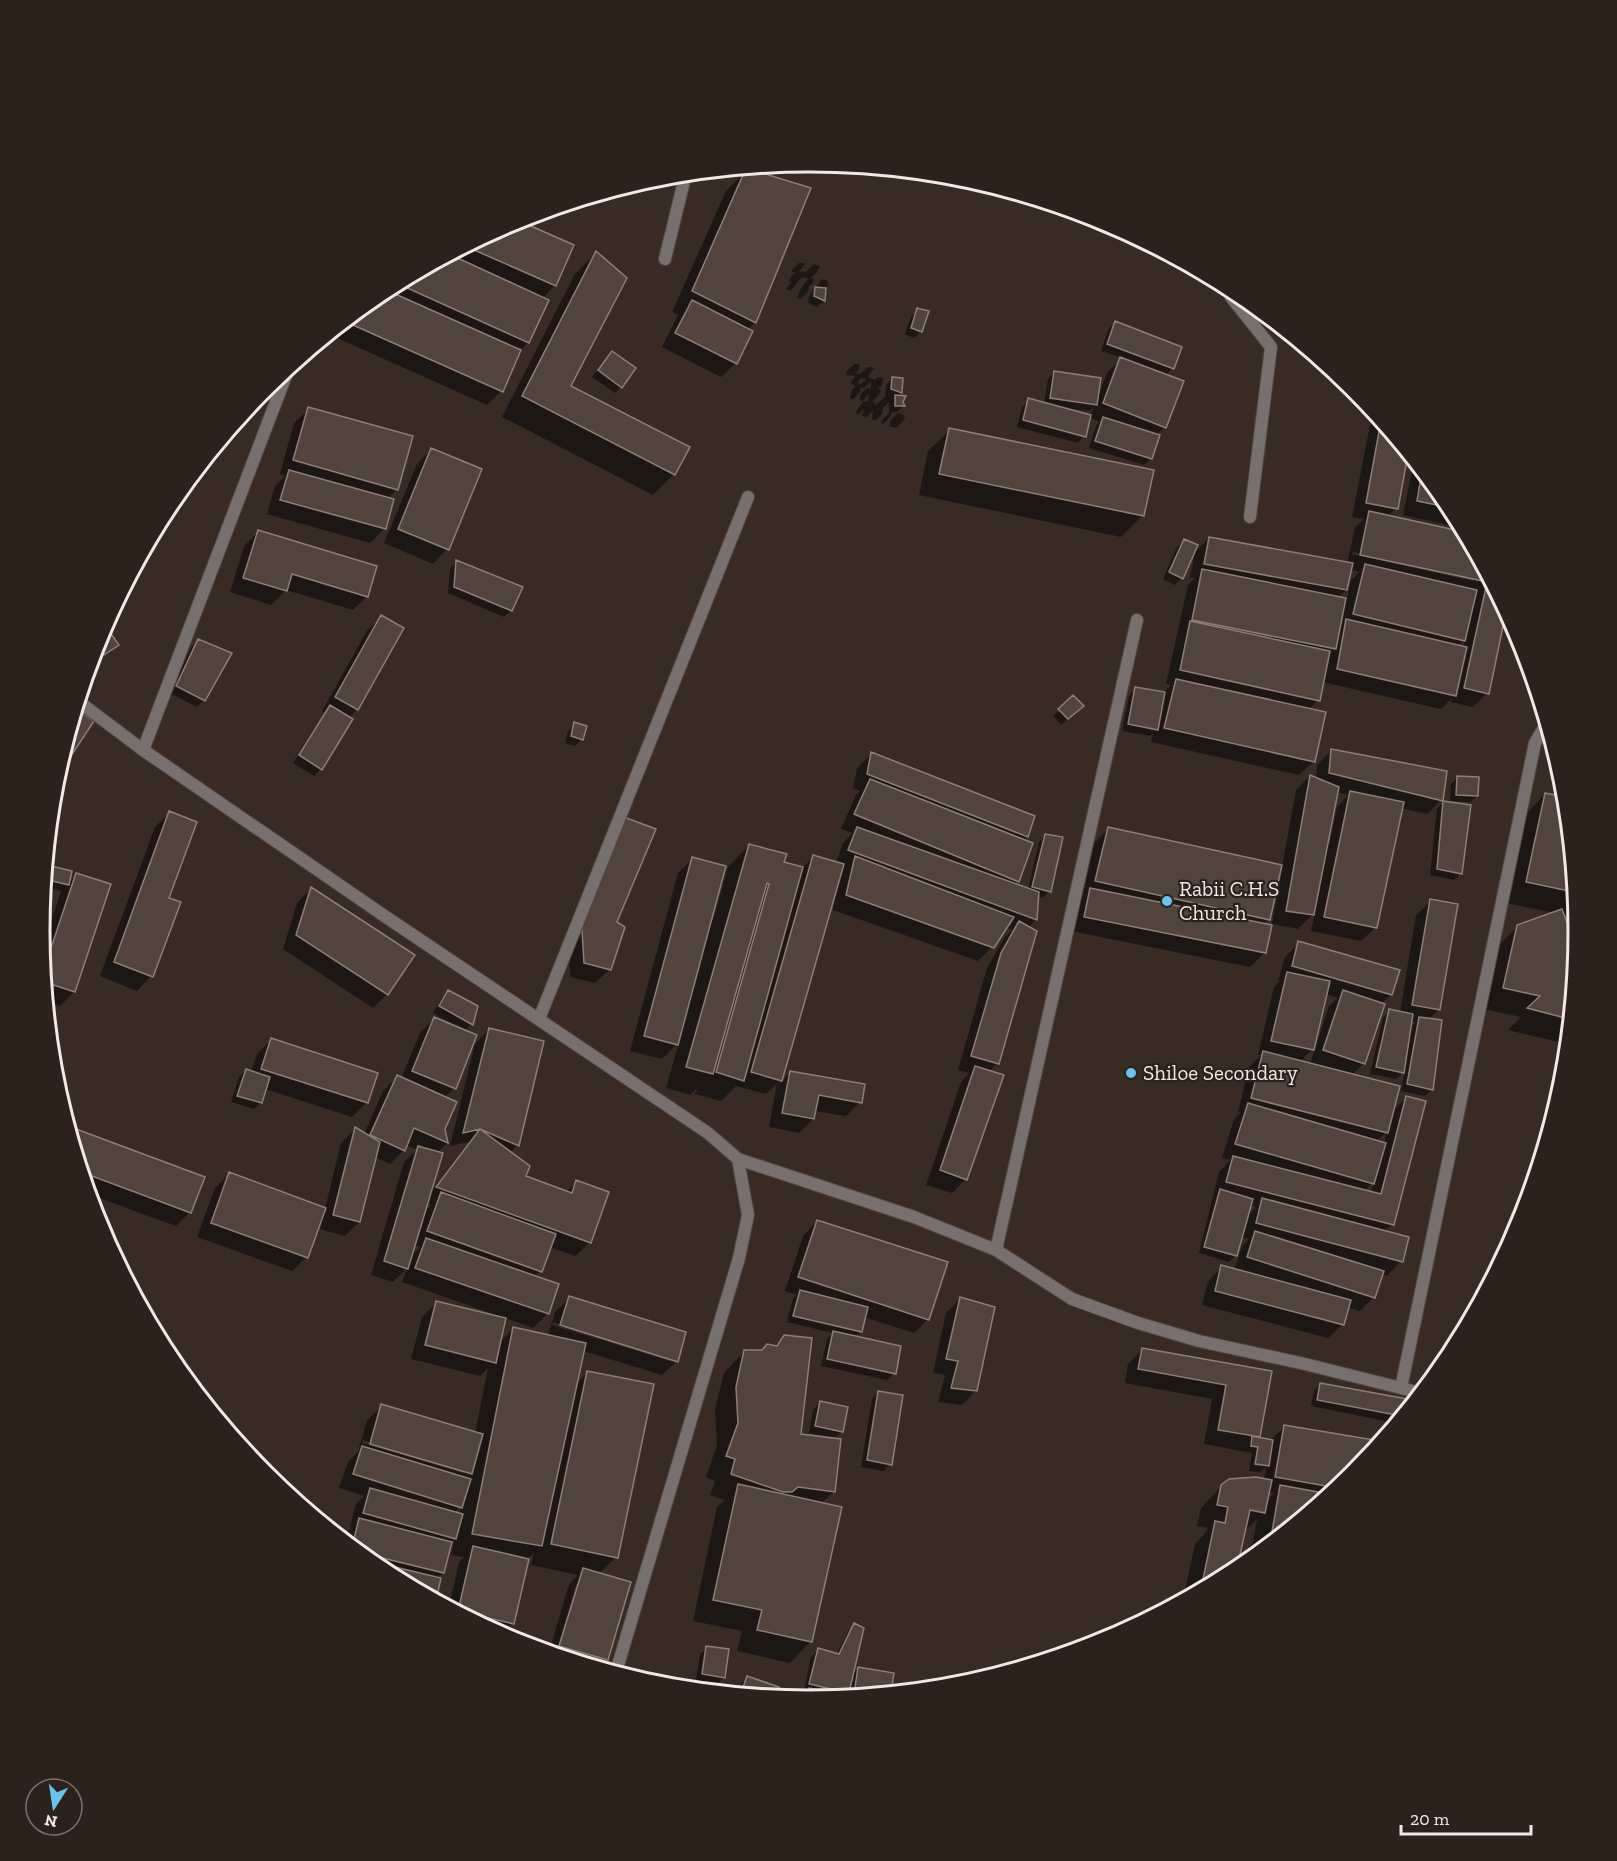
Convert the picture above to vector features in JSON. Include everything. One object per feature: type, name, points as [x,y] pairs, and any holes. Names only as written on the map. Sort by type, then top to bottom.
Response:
[{"type":"street","points":[[665,259],[684,182]]},
{"type":"street","points":[[1236,303],[1271,347],[1250,517]]},
{"type":"street","points":[[143,750],[283,384]]},
{"type":"street","points":[[539,1019],[748,497]]},
{"type":"street","points":[[996,1250],[1137,620]]},
{"type":"street","points":[[84,706],[143,750],[376,911],[708,1133],[738,1159],[914,1217],[996,1250],[1072,1299],[1138,1323],[1199,1341],[1412,1391]]},
{"type":"street","points":[[1401,1388],[1535,742],[1541,732]]},
{"type":"street","points":[[618,1665],[739,1258],[748,1215],[738,1159]]},
{"type":"building","points":[[762,173],[811,188],[756,323],[692,291],[743,175]]},
{"type":"building","points":[[529,225],[574,245],[556,286],[474,250]]},
{"type":"building","points":[[596,251],[627,278],[571,386],[690,447],[675,475],[522,396]]},
{"type":"building","points":[[458,258],[549,300],[529,343],[406,287]]},
{"type":"building","points":[[815,287],[826,288],[825,301],[814,296]]},
{"type":"building","points":[[395,294],[521,350],[503,392],[351,324]]},
{"type":"building","points":[[692,300],[753,331],[737,364],[675,333]]},
{"type":"building","points":[[917,308],[929,311],[922,332],[911,328]]},
{"type":"building","points":[[1115,321],[1182,347],[1174,369],[1107,344]]},
{"type":"building","points":[[612,351],[636,368],[622,388],[598,370]]},
{"type":"building","points":[[1120,357],[1184,381],[1166,428],[1103,403]]},
{"type":"building","points":[[1054,371],[1101,378],[1097,405],[1050,398]]},
{"type":"building","points":[[892,377],[903,378],[902,393],[891,389]]},
{"type":"building","points":[[895,395],[906,396],[903,402],[905,406],[895,406]]},
{"type":"building","points":[[1028,398],[1091,415],[1086,437],[1023,420]]},
{"type":"building","points":[[308,407],[413,436],[398,490],[293,460]]},
{"type":"building","points":[[1103,417],[1160,435],[1152,459],[1095,441]]},
{"type":"building","points":[[949,428],[1154,470],[1144,516],[939,474]]},
{"type":"building","points":[[1379,430],[1406,463],[1398,509],[1366,503]]},
{"type":"building","points":[[431,448],[482,469],[449,550],[398,529]]},
{"type":"building","points":[[289,470],[394,499],[386,529],[280,500]]},
{"type":"building","points":[[1420,481],[1437,505],[1417,501]]},
{"type":"building","points":[[1369,511],[1453,530],[1482,581],[1360,555]]},
{"type":"building","points":[[258,530],[377,566],[368,597],[292,574],[287,591],[243,578]]},
{"type":"building","points":[[1209,537],[1353,563],[1347,590],[1204,564]]},
{"type":"building","points":[[1184,539],[1198,545],[1183,579],[1169,572]]},
{"type":"building","points":[[456,560],[523,587],[512,611],[454,587]]},
{"type":"building","points":[[1365,564],[1477,590],[1465,641],[1353,614]]},
{"type":"building","points":[[1202,569],[1346,598],[1336,649],[1192,620]]},
{"type":"building","points":[[1486,589],[1503,625],[1489,694],[1464,688]]},
{"type":"building","points":[[381,615],[404,628],[358,710],[335,697]]},
{"type":"building","points":[[1346,619],[1467,647],[1456,696],[1337,669]]},
{"type":"building","points":[[1190,621],[1330,651],[1320,701],[1180,670]]},
{"type":"building","points":[[110,633],[119,645],[104,655],[102,653]]},
{"type":"building","points":[[198,639],[232,653],[205,701],[176,686]]},
{"type":"building","points":[[1176,679],[1326,712],[1315,762],[1164,728]]},
{"type":"building","points":[[1135,687],[1165,692],[1158,730],[1128,724]]},
{"type":"building","points":[[1073,695],[1084,706],[1068,719],[1058,709]]},
{"type":"building","points":[[330,705],[353,719],[322,770],[299,755]]},
{"type":"building","points":[[82,713],[94,721],[69,759]]},
{"type":"building","points":[[574,722],[587,726],[583,740],[571,736]]},
{"type":"building","points":[[1331,749],[1447,771],[1443,801],[1329,773]]},
{"type":"building","points":[[871,752],[1035,816],[1028,837],[867,774]]},
{"type":"building","points":[[1310,775],[1339,787],[1314,915],[1286,911]]},
{"type":"building","points":[[1457,776],[1479,777],[1478,796],[1456,795]]},
{"type":"building","points":[[870,779],[1033,843],[1019,882],[854,814]]},
{"type":"building","points":[[1350,791],[1404,802],[1377,928],[1324,917]]},
{"type":"building","points":[[1545,793],[1555,795],[1566,890],[1526,882]]},
{"type":"building","points":[[1443,801],[1471,805],[1462,874],[1437,869]]},
{"type":"building","points":[[169,811],[197,822],[169,898],[181,902],[153,977],[114,962]]},
{"type":"building","points":[[621,816],[656,829],[617,922],[625,927],[611,970],[584,963],[581,915]]},
{"type":"building","points":[[857,827],[1039,892],[1037,920],[848,850]]},
{"type":"building","points":[[1108,827],[1282,865],[1270,920],[1095,881]]},
{"type":"building","points":[[1045,834],[1063,837],[1051,892],[1032,887]]},
{"type":"building","points":[[749,844],[787,854],[784,862],[803,867],[744,1081],[716,1072],[769,884],[767,883],[713,1074],[686,1067]]},
{"type":"building","points":[[813,855],[844,864],[782,1081],[751,1072]]},
{"type":"building","points":[[855,856],[1014,917],[994,948],[846,895]]},
{"type":"building","points":[[692,857],[726,866],[678,1045],[644,1036]]},
{"type":"building","points":[[52,866],[72,871],[69,885],[51,881]]},
{"type":"building","points":[[76,873],[111,884],[75,992],[51,984],[50,950]]},
{"type":"building","points":[[311,887],[415,955],[388,995],[296,935]]},
{"type":"building","points":[[1090,888],[1272,925],[1266,953],[1084,917]]},
{"type":"building","points":[[1430,899],[1458,904],[1440,1010],[1412,1005]]},
{"type":"building","points":[[1562,909],[1568,931],[1562,1017],[1527,1008],[1540,996],[1503,988],[1517,925]]},
{"type":"building","points":[[1019,921],[1037,931],[999,1064],[971,1056],[1001,953]]},
{"type":"building","points":[[1298,941],[1400,970],[1392,995],[1292,966]]},
{"type":"building","points":[[1287,972],[1330,981],[1314,1050],[1271,1041]]},
{"type":"building","points":[[448,990],[478,1006],[473,1025],[439,1006]]},
{"type":"building","points":[[1343,990],[1385,1004],[1365,1064],[1323,1050]]},
{"type":"building","points":[[1389,1009],[1413,1014],[1404,1073],[1376,1067]]},
{"type":"building","points":[[434,1017],[477,1035],[456,1089],[412,1071]]},
{"type":"building","points":[[1419,1017],[1442,1020],[1433,1090],[1407,1084]]},
{"type":"building","points":[[489,1028],[544,1041],[519,1146],[480,1129],[463,1133]]},
{"type":"building","points":[[271,1038],[378,1073],[368,1103],[261,1069]]},
{"type":"building","points":[[1263,1051],[1400,1086],[1388,1133],[1251,1098]]},
{"type":"building","points":[[975,1066],[1004,1075],[967,1180],[940,1170]]},
{"type":"building","points":[[246,1069],[270,1077],[262,1103],[237,1096]]},
{"type":"building","points":[[790,1071],[865,1084],[862,1103],[819,1095],[814,1119],[782,1113]]},
{"type":"building","points":[[397,1075],[457,1102],[445,1129],[448,1143],[414,1128],[405,1151],[370,1135]]},
{"type":"building","points":[[1406,1096],[1426,1101],[1394,1225],[1226,1182],[1233,1156],[1381,1194]]},
{"type":"building","points":[[1248,1103],[1386,1143],[1374,1184],[1235,1144]]},
{"type":"building","points":[[355,1127],[380,1142],[360,1222],[333,1215]]},
{"type":"building","points":[[76,1129],[205,1177],[191,1213],[91,1176]]},
{"type":"building","points":[[480,1129],[530,1166],[526,1176],[572,1193],[576,1180],[609,1192],[591,1243],[436,1187]]},
{"type":"building","points":[[418,1146],[443,1153],[408,1269],[384,1261]]},
{"type":"building","points":[[229,1172],[326,1208],[308,1258],[211,1223]]},
{"type":"building","points":[[1220,1189],[1253,1199],[1237,1256],[1204,1247]]},
{"type":"building","points":[[441,1192],[556,1234],[542,1272],[427,1231]]},
{"type":"building","points":[[1262,1198],[1409,1237],[1403,1262],[1256,1223]]},
{"type":"building","points":[[817,1220],[948,1262],[929,1320],[798,1277]]},
{"type":"building","points":[[1255,1231],[1384,1271],[1375,1298],[1247,1257]]},
{"type":"building","points":[[426,1238],[559,1284],[549,1314],[415,1268]]},
{"type":"building","points":[[1221,1265],[1351,1300],[1344,1325],[1215,1291]]},
{"type":"building","points":[[800,1290],[868,1307],[862,1332],[793,1316]]},
{"type":"building","points":[[569,1296],[686,1332],[678,1362],[560,1325]]},
{"type":"building","points":[[960,1297],[995,1307],[977,1391],[951,1388],[958,1361],[946,1359]]},
{"type":"building","points":[[436,1301],[506,1318],[496,1363],[425,1345]]},
{"type":"building","points":[[513,1327],[586,1343],[542,1546],[472,1534]]},
{"type":"building","points":[[833,1331],[901,1346],[896,1374],[827,1359]]},
{"type":"building","points":[[784,1335],[812,1338],[801,1434],[841,1439],[835,1492],[798,1487],[792,1492],[783,1492],[731,1474],[735,1459],[726,1456],[738,1423],[736,1387],[744,1350],[762,1350],[767,1344],[777,1346]]},
{"type":"building","points":[[1142,1348],[1272,1371],[1260,1437],[1218,1430],[1226,1385],[1138,1369]]},
{"type":"building","points":[[587,1371],[654,1384],[618,1558],[551,1544]]},
{"type":"building","points":[[1320,1383],[1406,1399],[1393,1414],[1317,1400]]},
{"type":"building","points":[[878,1391],[903,1395],[892,1465],[867,1460]]},
{"type":"building","points":[[820,1401],[848,1407],[843,1432],[815,1426]]},
{"type":"building","points":[[381,1404],[483,1434],[472,1474],[370,1444]]},
{"type":"building","points":[[1284,1425],[1371,1439],[1325,1486],[1275,1477]]},
{"type":"building","points":[[1252,1436],[1273,1440],[1269,1466],[1255,1464],[1258,1447],[1251,1446]]},
{"type":"building","points":[[362,1446],[471,1479],[462,1508],[353,1474]]},
{"type":"building","points":[[1256,1477],[1272,1480],[1265,1513],[1250,1510],[1240,1555],[1203,1579],[1215,1521],[1225,1523],[1228,1507],[1217,1505],[1221,1485],[1229,1479]]},
{"type":"building","points":[[738,1484],[842,1507],[812,1642],[757,1630],[762,1610],[713,1600]]},
{"type":"building","points":[[1280,1485],[1318,1492],[1309,1501],[1272,1532]]},
{"type":"building","points":[[370,1488],[463,1514],[456,1539],[363,1513]]},
{"type":"building","points":[[359,1518],[452,1542],[444,1573],[381,1558],[354,1539]]},
{"type":"building","points":[[473,1546],[529,1559],[514,1624],[488,1618],[460,1604]]},
{"type":"building","points":[[395,1567],[441,1578],[438,1593]]},
{"type":"building","points":[[583,1568],[631,1582],[608,1660],[559,1646]]},
{"type":"building","points":[[854,1623],[864,1628],[850,1688],[831,1689],[809,1684],[818,1648],[839,1654]]},
{"type":"building","points":[[706,1646],[729,1649],[725,1678],[702,1674]]},
{"type":"building","points":[[858,1667],[894,1673],[892,1685],[855,1688]]},
{"type":"building","points":[[747,1676],[779,1687],[778,1689],[743,1686]]},
{"type":"place","name":"Rabii C.H.S Church","points":[[1167,901]]},
{"type":"place","name":"Shiloe Secondary","points":[[1131,1073]]}]
